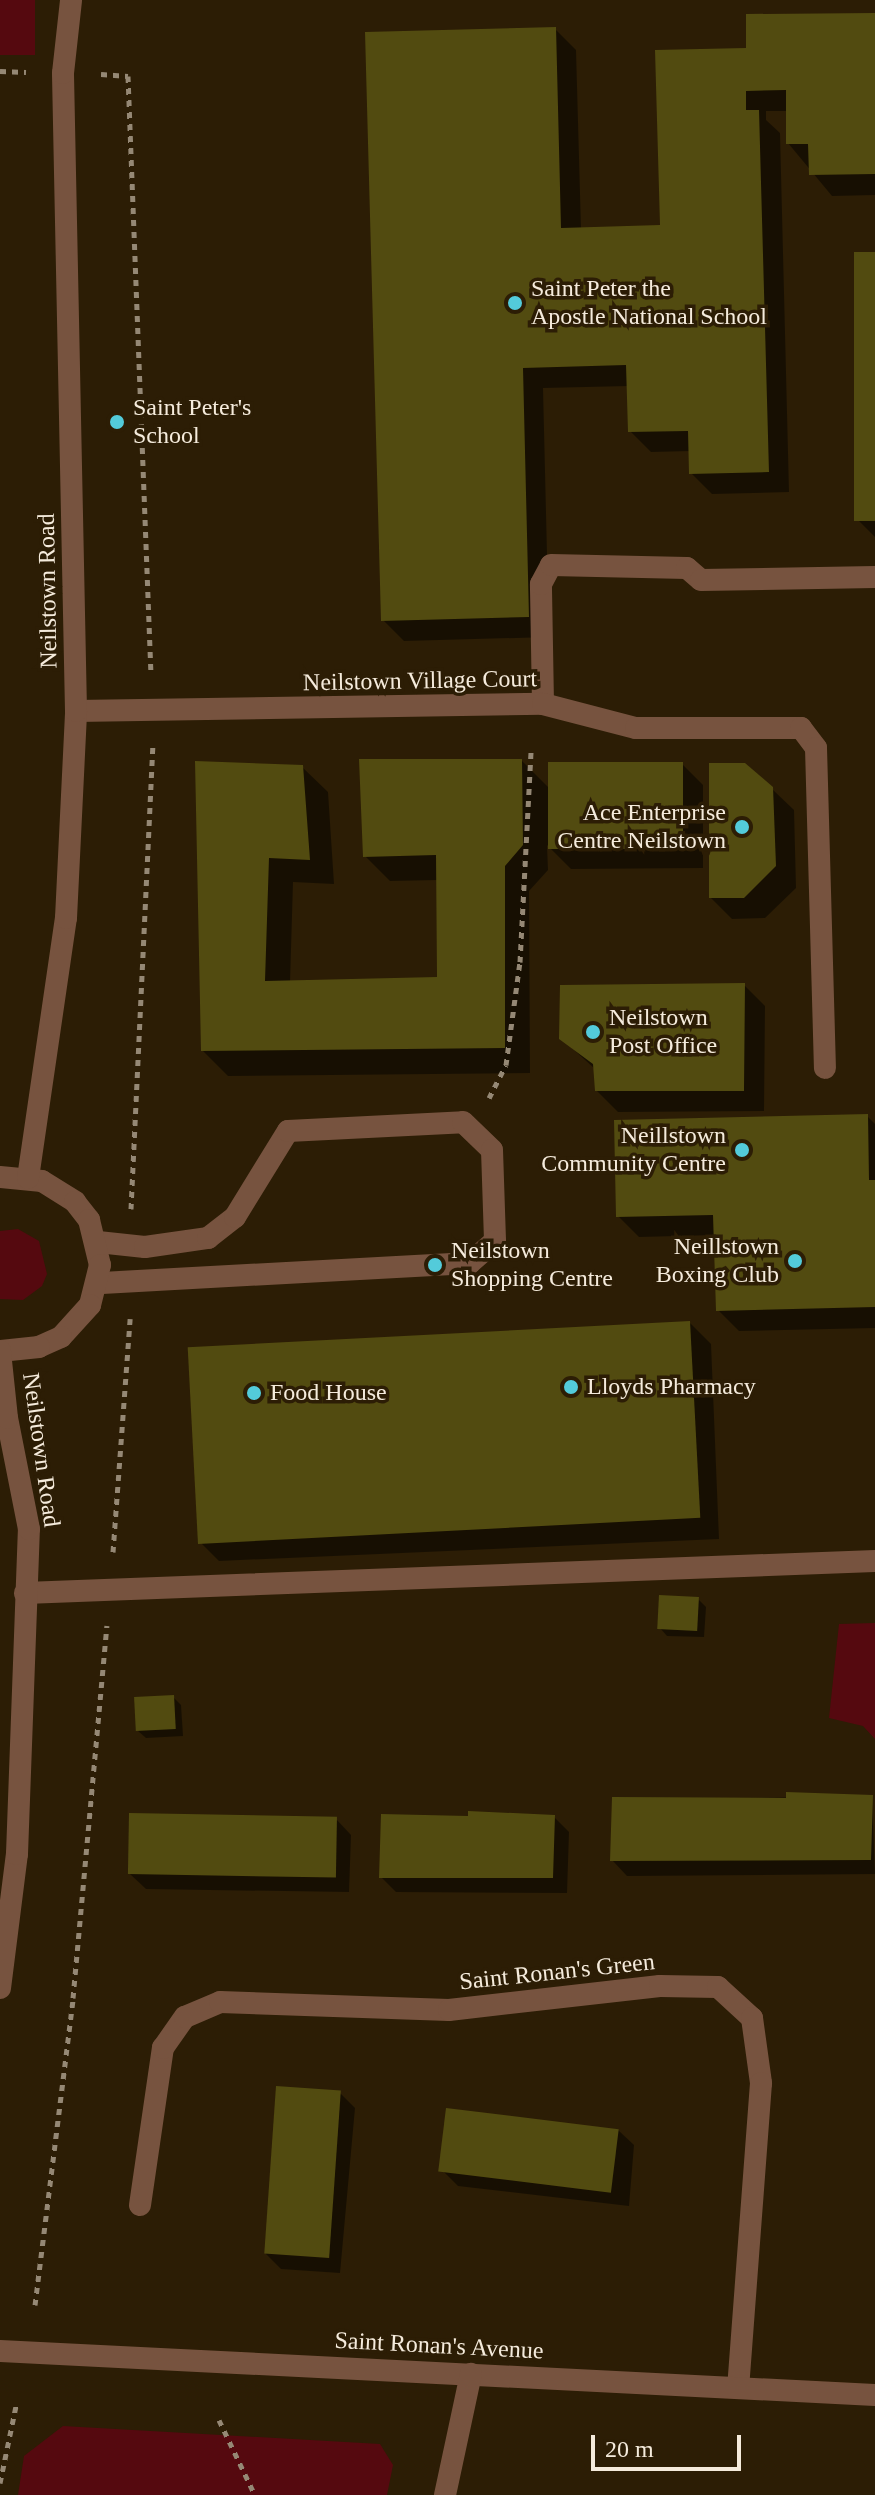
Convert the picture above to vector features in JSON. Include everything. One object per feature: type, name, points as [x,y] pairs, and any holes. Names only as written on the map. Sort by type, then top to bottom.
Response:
[{"type":"street","name":"Neilstown Road","points":[[28,1178],[66,918],[76,711],[63,73],[71,0]]},
{"type":"street","points":[[543,704],[541,584],[551,565],[687,568],[701,580],[875,577]]},
{"type":"street","name":"Neilstown Village Court","points":[[76,711],[543,704],[636,728],[801,728],[816,748],[825,1068]]},
{"type":"street","points":[[98,1242],[135,1246],[208,1238],[235,1217],[288,1131],[463,1122],[492,1150],[495,1241],[470,1263],[98,1283]]},
{"type":"street","name":"Neilstown Road","points":[[0,1177],[28,1178],[75,1202],[98,1242],[98,1283],[90,1305],[61,1337],[39,1347],[0,1351],[29,1529],[17,1854],[0,1988]]},
{"type":"street","points":[[25,1593],[875,1561]]},
{"type":"street","name":"Saint Ronan's Green","points":[[140,2205],[163,2048],[185,2017],[220,2002],[449,2010],[660,1986],[718,1987],[752,2018],[761,2083],[738,2387]]},
{"type":"street","name":"Saint Ronan's Avenue","points":[[0,2351],[875,2395]]},
{"type":"street","points":[[445,2495],[471,2374]]},
{"type":"path","points":[[0,71],[27,72]]},
{"type":"path","points":[[98,73],[128,76],[152,680]]},
{"type":"path","points":[[135,1246],[129,1190],[153,738]]},
{"type":"path","points":[[471,1131],[506,1065],[527,875],[531,749]]},
{"type":"path","points":[[35,2305],[73,1998],[110,1590],[133,1280]]},
{"type":"path","points":[[0,2483],[16,2406]]},
{"type":"path","points":[[219,2420],[255,2495]]},
{"type":"shaded area","points":[[0,0],[35,0],[35,55],[0,55]]},
{"type":"shaded area","points":[[18,1229],[39,1241],[47,1274],[42,1286],[23,1300],[0,1299],[0,1231]]},
{"type":"shaded area","points":[[875,1623],[875,1739],[863,1726],[829,1718],[839,1624]]},
{"type":"shaded area","points":[[63,2426],[380,2444],[393,2465],[387,2495],[18,2495],[24,2456]]},
{"type":"building","points":[[875,13],[875,174],[809,175],[808,144],[786,144],[786,90],[746,91],[746,110],[759,110],[769,472],[689,474],[688,431],[628,432],[626,365],[523,368],[529,617],[381,621],[365,32],[556,27],[561,228],[660,225],[655,50],[746,48],[746,14]]},
{"type":"building","points":[[854,252],[875,252],[875,521],[854,521]]},
{"type":"building","points":[[359,759],[522,759],[523,845],[505,866],[505,1048],[201,1051],[195,761],[303,765],[310,860],[269,858],[265,981],[437,977],[436,855],[363,857]]},
{"type":"building","points":[[548,762],[683,762],[683,849],[548,849]]},
{"type":"building","name":"Ace Enterprise Centre Neilstown","points":[[709,763],[745,763],[773,787],[776,866],[744,898],[709,898]]},
{"type":"building","points":[[745,983],[744,1091],[595,1091],[593,1064],[559,1039],[560,985]]},
{"type":"building","name":"Neillstown Community Centre","points":[[868,1114],[869,1180],[875,1180],[875,1307],[716,1311],[713,1215],[616,1217],[614,1120]]},
{"type":"building","points":[[690,1321],[700,1518],[198,1544],[188,1347]]},
{"type":"building","points":[[659,1595],[699,1597],[697,1631],[657,1629]]},
{"type":"building","points":[[174,1695],[176,1729],[136,1731],[134,1697]]},
{"type":"building","points":[[786,1792],[873,1795],[871,1860],[610,1861],[612,1797],[786,1798]]},
{"type":"building","points":[[468,1811],[555,1815],[553,1878],[379,1878],[381,1814],[468,1816]]},
{"type":"building","points":[[129,1813],[337,1817],[336,1878],[128,1874]]},
{"type":"building","points":[[276,2086],[341,2091],[329,2258],[264,2254]]},
{"type":"building","points":[[446,2108],[619,2129],[611,2193],[438,2172]]},
{"type":"place","name":"Saint Peter the Apostle National School","points":[[515,303]]},
{"type":"place","name":"Saint Peter's School","points":[[117,422]]},
{"type":"place","name":"Ace Enterprise Centre Neilstown","points":[[742,827]]},
{"type":"place","name":"Neilstown Post Office","points":[[593,1032]]},
{"type":"place","name":"Neillstown Community Centre","points":[[742,1150]]},
{"type":"place","name":"Neillstown Boxing Club","points":[[795,1261]]},
{"type":"place","name":"Neilstown Shopping Centre","points":[[435,1265]]},
{"type":"place","name":"Lloyds Pharmacy","points":[[571,1387]]},
{"type":"place","name":"Food House","points":[[254,1393]]}]
